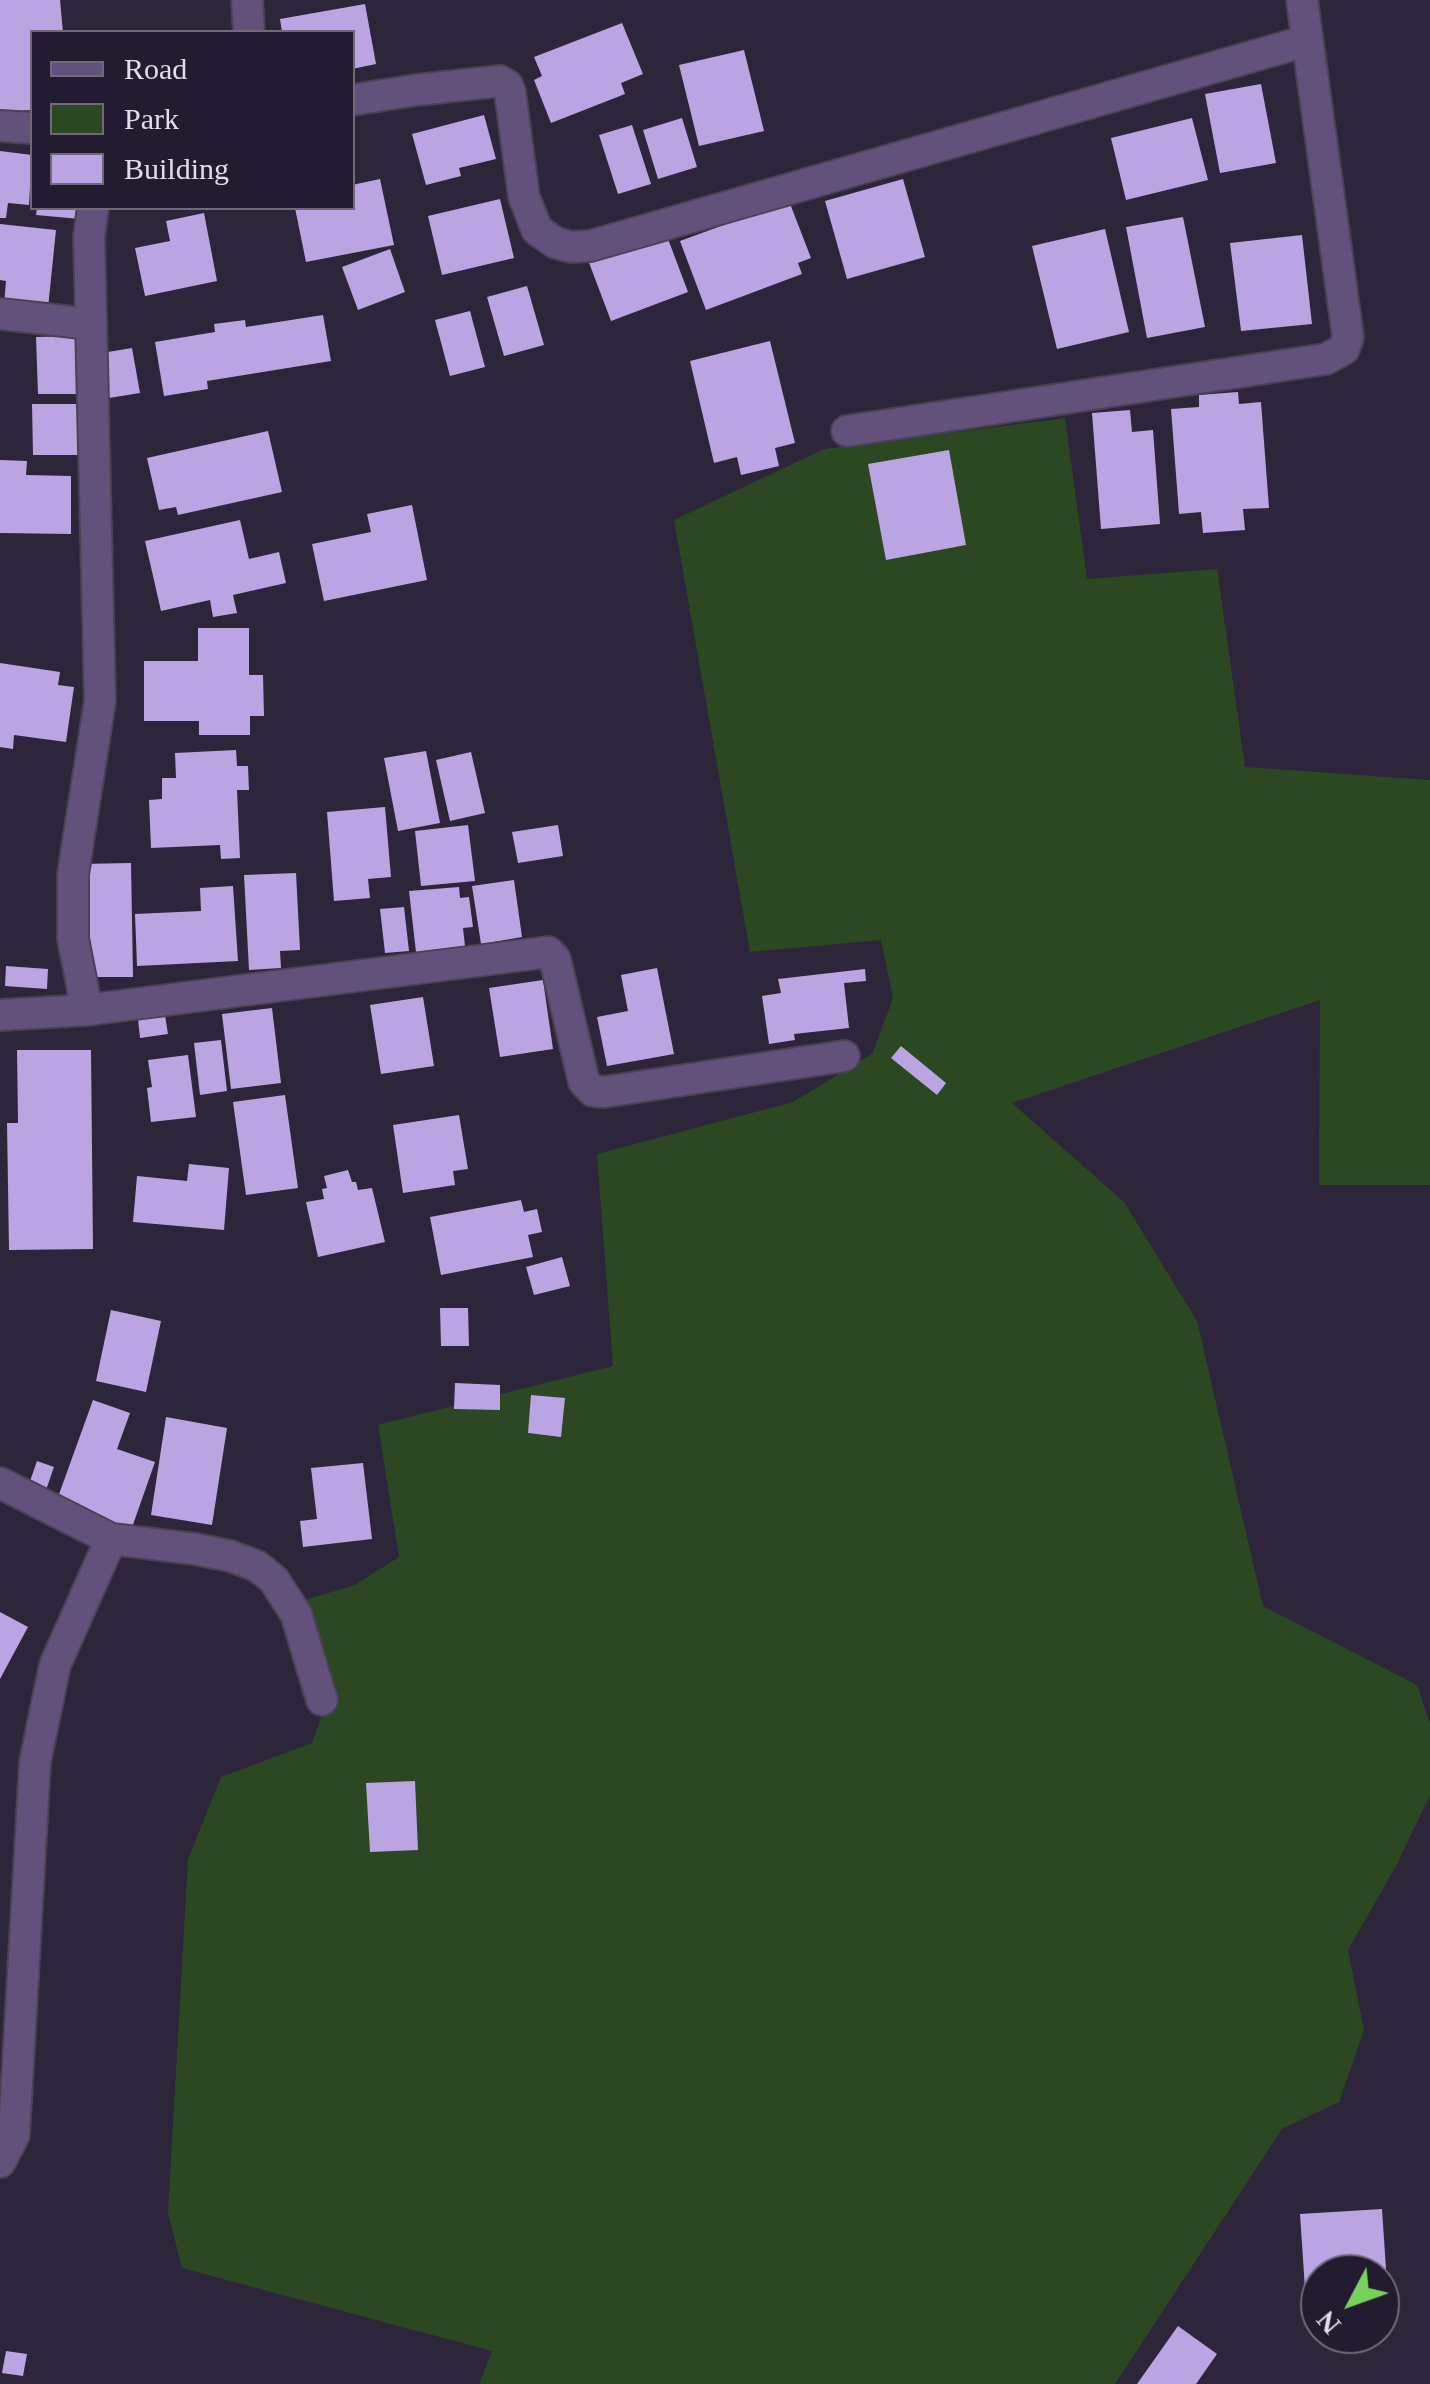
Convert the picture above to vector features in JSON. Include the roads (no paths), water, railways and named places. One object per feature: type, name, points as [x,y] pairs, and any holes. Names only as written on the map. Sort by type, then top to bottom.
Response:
[{"type":"street","points":[[247,0],[249,30]]},
{"type":"street","points":[[846,431],[1326,359],[1344,349],[1348,337],[1302,0]]},
{"type":"street","points":[[355,100],[500,81],[508,85],[524,197],[536,230],[556,243],[590,246],[1306,41]]},
{"type":"street","points":[[0,126],[30,128]]},
{"type":"street","points":[[87,1010],[72,939],[73,874],[100,700],[89,236],[93,210]]},
{"type":"street","points":[[0,314],[91,324]]},
{"type":"street","points":[[0,1015],[87,1010],[548,952],[554,960],[584,1082],[593,1090],[604,1092],[844,1056]]},
{"type":"street","points":[[0,1483],[111,1539],[194,1549],[256,1566],[274,1580],[296,1614],[322,1700]]},
{"type":"street","points":[[0,2162],[14,2135],[34,1762],[55,1666],[111,1539]]}]
